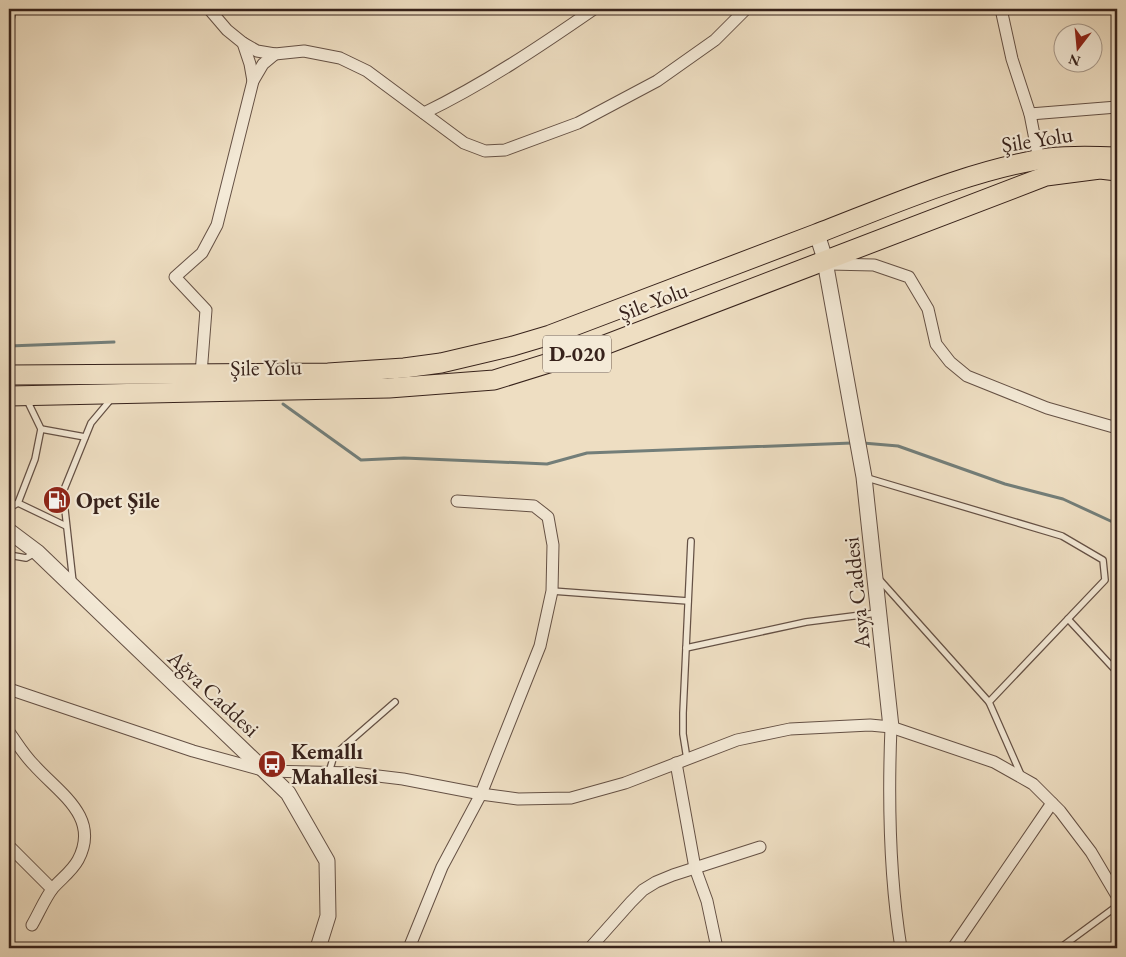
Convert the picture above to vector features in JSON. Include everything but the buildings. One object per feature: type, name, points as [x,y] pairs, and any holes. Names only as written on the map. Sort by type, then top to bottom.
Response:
[{"type":"highway","name":"Şile Yolu","points":[[9,374],[328,373],[404,368],[441,363],[550,335],[910,198],[981,174],[1039,160],[1086,156],[1117,157]]},
{"type":"highway","name":"Şile Yolu","points":[[17,396],[389,388],[494,380],[594,349],[826,262],[1046,176],[1100,170],[1117,171]]},
{"type":"street","points":[[209,9],[242,43],[257,52],[275,54],[304,50],[340,58],[367,71],[464,143],[486,152],[505,150],[578,123],[657,81],[715,40],[746,9]]},
{"type":"street","points":[[424,113],[463,94],[532,52],[594,9]]},
{"type":"street","points":[[1001,9],[1012,59],[1030,114],[1039,160]]},
{"type":"street","points":[[242,43],[250,64],[253,81]]},
{"type":"street","points":[[202,374],[206,310],[175,277],[202,253],[217,225],[253,81],[264,64],[275,54]]},
{"type":"street","points":[[1030,114],[1117,106]]},
{"type":"street","points":[[817,234],[826,262],[874,264],[909,277],[928,309],[936,344],[950,362],[967,376],[1047,408],[1117,428]]},
{"type":"street","name":"Asya Caddesi","points":[[826,262],[864,477],[891,727]]},
{"type":"street","points":[[409,948],[442,867],[482,794],[540,646],[552,591],[553,545],[548,517],[534,506],[457,500]]},
{"type":"street","name":"Ağva Caddesi","points":[[9,531],[37,552],[288,792],[328,861],[328,916],[318,948]]},
{"type":"street","points":[[9,688],[184,748],[266,771],[330,772],[402,779],[518,799],[571,798],[625,783],[737,740],[790,729],[891,727],[994,762],[1033,784],[1052,803],[1092,852],[1117,896]]},
{"type":"street","points":[[891,727],[889,773],[890,840],[892,877],[901,948]]},
{"type":"street","points":[[9,732],[32,764],[77,810],[83,821],[85,840],[81,854],[70,872],[52,890],[32,925]]},
{"type":"street","points":[[682,761],[696,868],[707,900],[717,948]]},
{"type":"street","points":[[953,948],[1052,803]]},
{"type":"street","points":[[9,846],[52,890]]},
{"type":"street","points":[[590,948],[630,902],[643,890],[656,882],[672,875],[760,847]]},
{"type":"lane","points":[[74,589],[63,492],[91,423],[116,393]]},
{"type":"lane","points":[[17,396],[41,429],[85,437]]},
{"type":"lane","points":[[9,508],[18,503],[35,458],[41,429]]},
{"type":"lane","points":[[864,477],[1062,536],[1103,560],[1104,580],[989,702]]},
{"type":"lane","points":[[18,503],[66,526]]},
{"type":"lane","points":[[682,761],[691,541]]},
{"type":"lane","points":[[9,555],[26,558],[37,552]]},
{"type":"lane","points":[[876,575],[989,702],[1023,779]]},
{"type":"lane","points":[[552,591],[688,601]]},
{"type":"lane","points":[[686,648],[806,622],[879,613]]},
{"type":"lane","points":[[1068,619],[1117,672]]},
{"type":"lane","points":[[330,772],[333,759],[340,750],[395,702]]},
{"type":"lane","points":[[1060,948],[1117,906]]},
{"type":"green space","points":[[9,9],[17,9],[9,43]]},
{"type":"waterway","points":[[9,346],[114,342]]},
{"type":"waterway","points":[[283,404],[361,460],[404,458],[547,464],[587,453],[852,443]]},
{"type":"waterway","points":[[863,443],[898,446],[1005,484],[1063,499],[1117,524]]},
{"type":"place","name":"Opet Şile","points":[[57,500]]},
{"type":"place","name":"Kemallı Mahallesi","points":[[272,764]]}]
